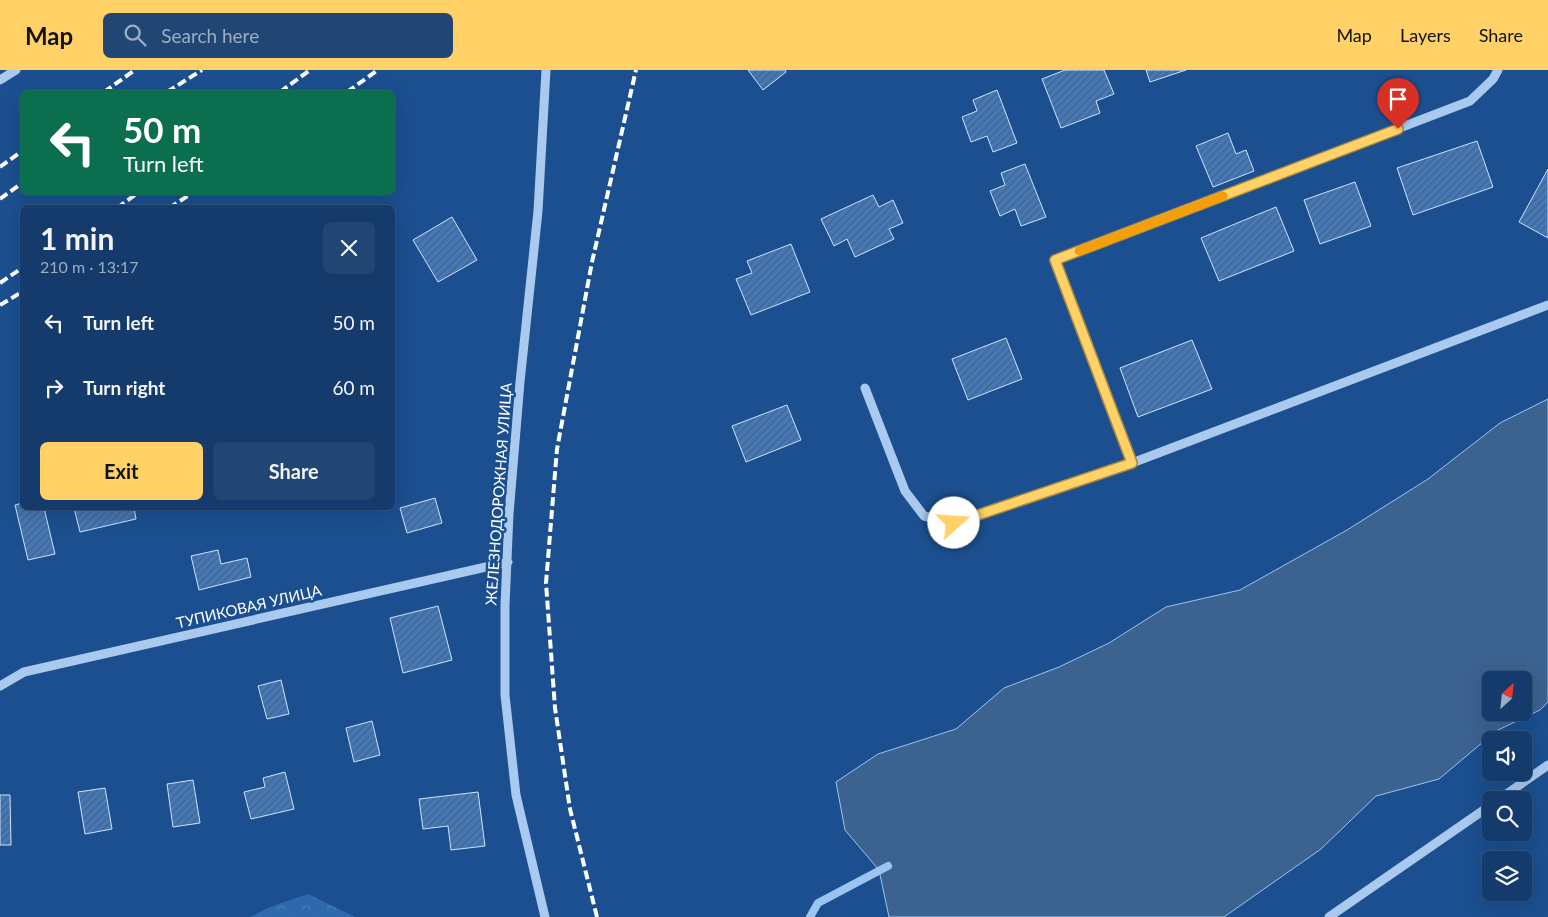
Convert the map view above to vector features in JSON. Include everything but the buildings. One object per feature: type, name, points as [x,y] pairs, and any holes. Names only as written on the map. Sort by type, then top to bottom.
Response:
[{"type":"street","points":[[0,80],[16,70]]},
{"type":"street","name":"ЖЕЛЕЗНОДОРОЖНАЯ УЛИЦА","points":[[545,917],[516,795],[505,695],[505,605],[510,505],[538,211],[546,70]]},
{"type":"street","points":[[1132,463],[1055,260],[1470,101],[1493,79],[1498,70]]},
{"type":"street","points":[[865,388],[904,491],[924,516],[954,523],[1132,463],[1548,304]]},
{"type":"street","name":"ТУПИКОВАЯ УЛИЦА","points":[[0,686],[24,672],[508,562]]},
{"type":"street","points":[[1511,791],[1548,766]]},
{"type":"street","points":[[1329,917],[1482,811]]},
{"type":"green space","points":[[308,894],[355,917],[250,917],[270,907]]},
{"type":"shaded area","points":[[1548,399],[1548,702],[1540,710],[1532,714],[1532,671],[1482,671],[1482,721],[1517,721],[1496,731],[1482,731],[1482,743],[1439,779],[1376,796],[1321,849],[1224,917],[889,917],[879,870],[845,830],[836,782],[878,754],[956,729],[1004,688],[1059,667],[1109,643],[1166,607],[1240,590],[1347,530],[1428,479],[1500,423]]},
{"type":"waterway","points":[[810,917],[818,903],[888,866]]},
{"type":"railway","points":[[107,90],[135,70]]},
{"type":"railway","points":[[170,90],[202,70]]},
{"type":"railway","points":[[283,90],[310,70]]},
{"type":"railway","points":[[350,90],[378,70]]},
{"type":"railway","points":[[597,917],[570,809],[555,708],[546,583],[557,449],[592,262],[636,70]]},
{"type":"railway","points":[[0,167],[20,152]]},
{"type":"railway","points":[[0,199],[20,184]]},
{"type":"railway","points":[[121,205],[135,195]]},
{"type":"railway","points":[[174,205],[189,195]]},
{"type":"railway","points":[[0,283],[20,269]]},
{"type":"railway","points":[[0,305],[20,293]]},
{"type":"slow traffic","points":[[1079,251],[1223,196]]},
{"type":"route","points":[[954,523],[1132,463],[1055,260],[1398,129]]}]
